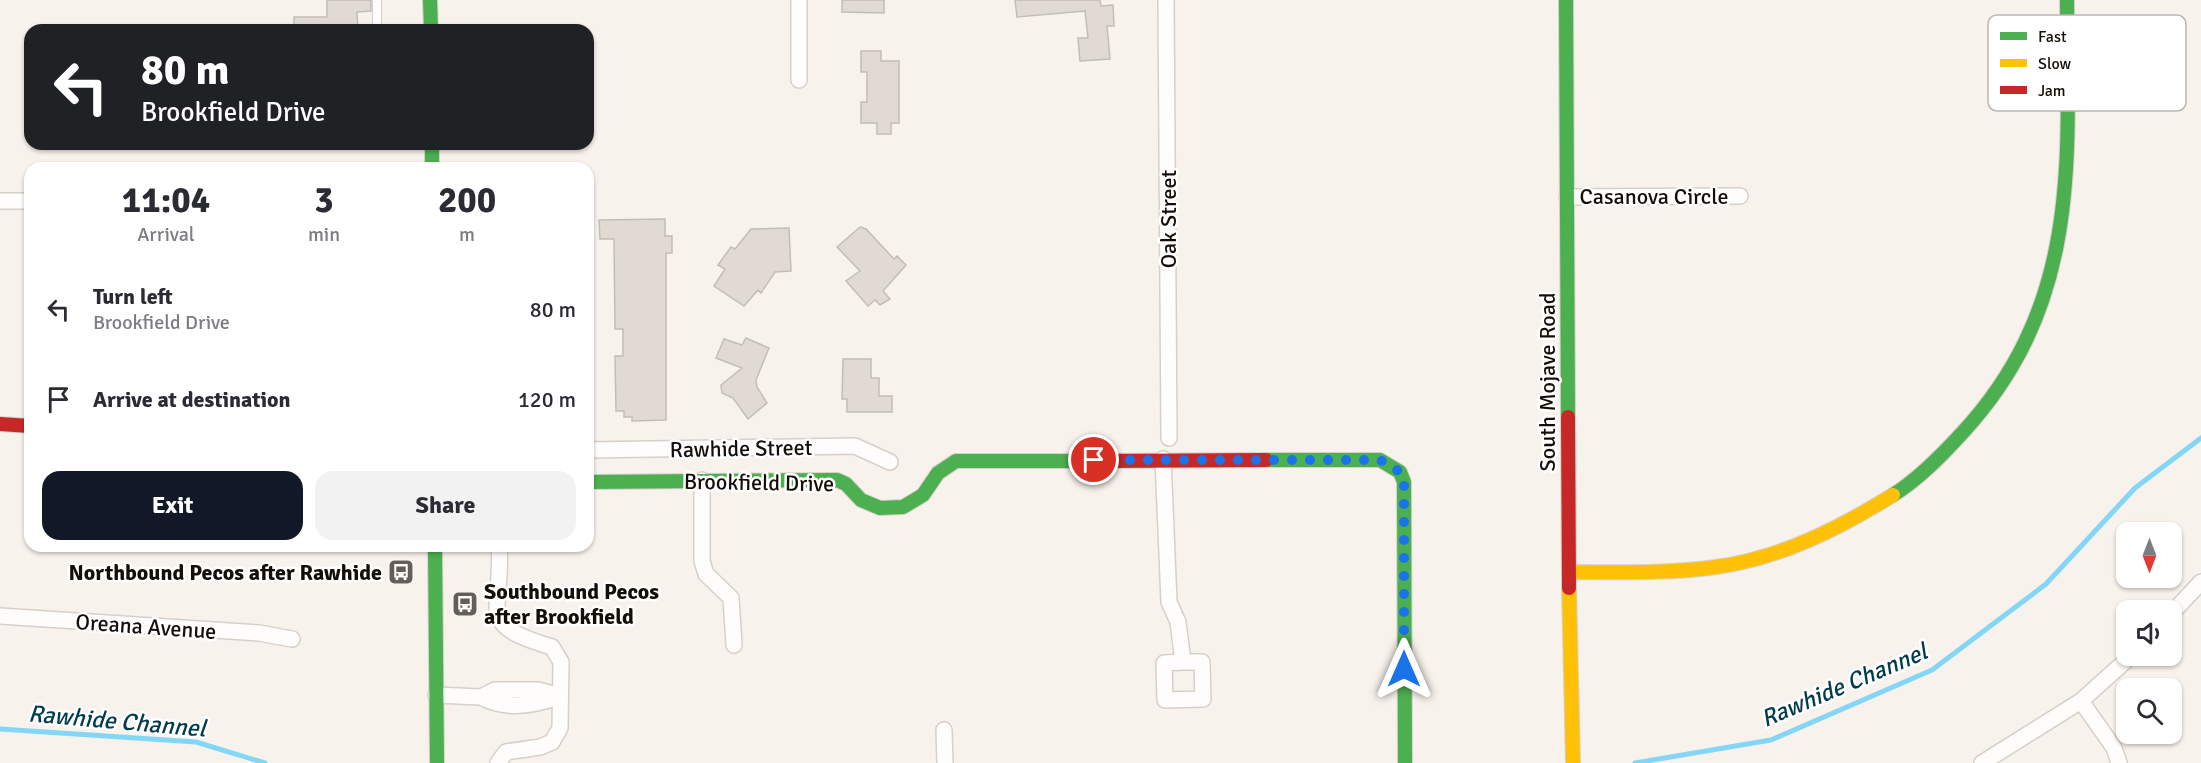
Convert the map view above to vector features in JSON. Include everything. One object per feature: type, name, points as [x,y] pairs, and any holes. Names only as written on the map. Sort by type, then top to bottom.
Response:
[{"type":"street","points":[[430,0],[431,24]]},
{"type":"street","points":[[799,0],[800,80]]},
{"type":"street","name":"Oak Street","points":[[1167,0],[1169,438]]},
{"type":"street","name":"South Mojave Road","points":[[1566,0],[1569,572],[1573,763]]},
{"type":"street","points":[[2067,0],[2067,15]]},
{"type":"street","points":[[1569,572],[1678,571],[1734,564],[1770,555],[1833,533],[1865,515],[1925,472],[1948,451],[1987,405],[2022,349],[2036,320],[2057,253],[2068,162],[2068,111]]},
{"type":"street","name":"Casanova Circle","points":[[1567,197],[1740,196]]},
{"type":"street","points":[[0,201],[24,201]]},
{"type":"street","points":[[0,424],[24,426]]},
{"type":"street","name":"Rawhide Street","points":[[594,450],[855,446],[890,462]]},
{"type":"street","points":[[1163,459],[1169,602],[1178,622],[1183,662]]},
{"type":"street","name":"Brookfield Drive","points":[[594,482],[837,480],[846,484],[861,500],[880,508],[903,507],[923,495],[938,473],[956,461],[1380,460],[1400,472],[1404,482],[1405,763]]},
{"type":"street","points":[[702,480],[702,561],[706,574],[731,598],[734,645]]},
{"type":"street","points":[[435,552],[437,763]]},
{"type":"street","points":[[498,763],[506,752],[540,747],[552,742],[560,728],[561,662],[552,646],[518,637],[504,627],[496,612],[501,571],[499,552]]},
{"type":"street","points":[[2182,602],[2201,582]]},
{"type":"street","name":"Oreana Avenue","points":[[0,616],[259,633],[292,639]]},
{"type":"street","points":[[1982,763],[2081,701],[2120,666]]},
{"type":"street","points":[[436,695],[481,697],[495,705],[527,697],[538,705],[560,696]]},
{"type":"street","points":[[2081,701],[2114,748],[2119,763]]},
{"type":"street","points":[[944,730],[945,763]]},
{"type":"lane","points":[[377,0],[377,24]]},
{"type":"building","points":[[327,0],[371,0],[371,11],[357,12],[358,24],[294,24],[294,17],[327,17]]},
{"type":"building","points":[[842,0],[884,0],[884,13],[842,12]]},
{"type":"building","points":[[1015,0],[1100,0],[1101,6],[1113,5],[1114,26],[1107,26],[1110,59],[1080,61],[1078,38],[1088,38],[1085,11],[1017,17]]},
{"type":"building","points":[[861,51],[881,51],[881,61],[899,61],[899,123],[891,123],[891,134],[877,134],[877,123],[861,123],[861,102],[867,102],[867,72],[861,72]]},
{"type":"building","points":[[665,219],[665,236],[672,236],[672,253],[666,253],[666,420],[632,421],[632,417],[624,417],[624,411],[616,411],[615,356],[623,356],[623,329],[615,329],[614,239],[600,239],[599,220]]},
{"type":"building","points":[[860,227],[866,229],[894,259],[897,256],[906,265],[883,291],[890,299],[880,305],[875,300],[868,306],[846,281],[860,271],[837,247]]},
{"type":"building","points":[[789,228],[791,271],[775,272],[761,293],[758,290],[744,306],[714,286],[725,269],[718,265],[731,247],[735,249],[751,229]]},
{"type":"building","points":[[746,338],[769,348],[756,380],[757,387],[767,403],[748,419],[733,398],[722,393],[721,385],[742,368],[716,358],[724,339],[742,345]]},
{"type":"building","points":[[843,359],[871,359],[871,378],[879,378],[879,396],[892,396],[892,412],[847,412],[847,399],[842,399]]},
{"type":"waterway","name":"Rawhide Channel","points":[[1635,763],[1771,740],[1932,670],[2046,584],[2135,488],[2201,438]]},
{"type":"waterway","name":"Rawhide Channel","points":[[0,729],[196,742],[265,763]]},
{"type":"traffic: fast","points":[[430,0],[431,24]]},
{"type":"traffic: fast","points":[[1566,0],[1568,417]]},
{"type":"traffic: fast","points":[[2067,0],[2067,15]]},
{"type":"traffic: fast","points":[[1893,495],[1921,474],[1964,431],[2002,382],[2030,332],[2048,281],[2060,228],[2066,173],[2068,111]]},
{"type":"traffic: fast","points":[[432,150],[432,162]]},
{"type":"traffic: fast","points":[[1266,460],[1380,460],[1400,472],[1404,482],[1405,763]]},
{"type":"traffic: fast","points":[[594,482],[837,480],[846,484],[861,500],[880,508],[903,507],[923,495],[938,473],[956,461],[1102,461]]},
{"type":"traffic: fast","points":[[435,552],[437,763]]},
{"type":"traffic: slow","points":[[1569,572],[1679,571],[1740,563],[1808,540],[1893,495]]},
{"type":"traffic: slow","points":[[1569,588],[1573,763]]},
{"type":"traffic: jam","points":[[1568,417],[1569,588]]},
{"type":"traffic: jam","points":[[0,424],[24,426]]},
{"type":"traffic: jam","points":[[1102,461],[1266,460]]},
{"type":"place","name":"Northbound Pecos after Rawhide","points":[[401,572]]},
{"type":"place","name":"Southbound Pecos after Brookfield","points":[[465,604]]},
{"type":"route","points":[[1094,460],[1380,460],[1400,472],[1404,482],[1404,669]]}]
